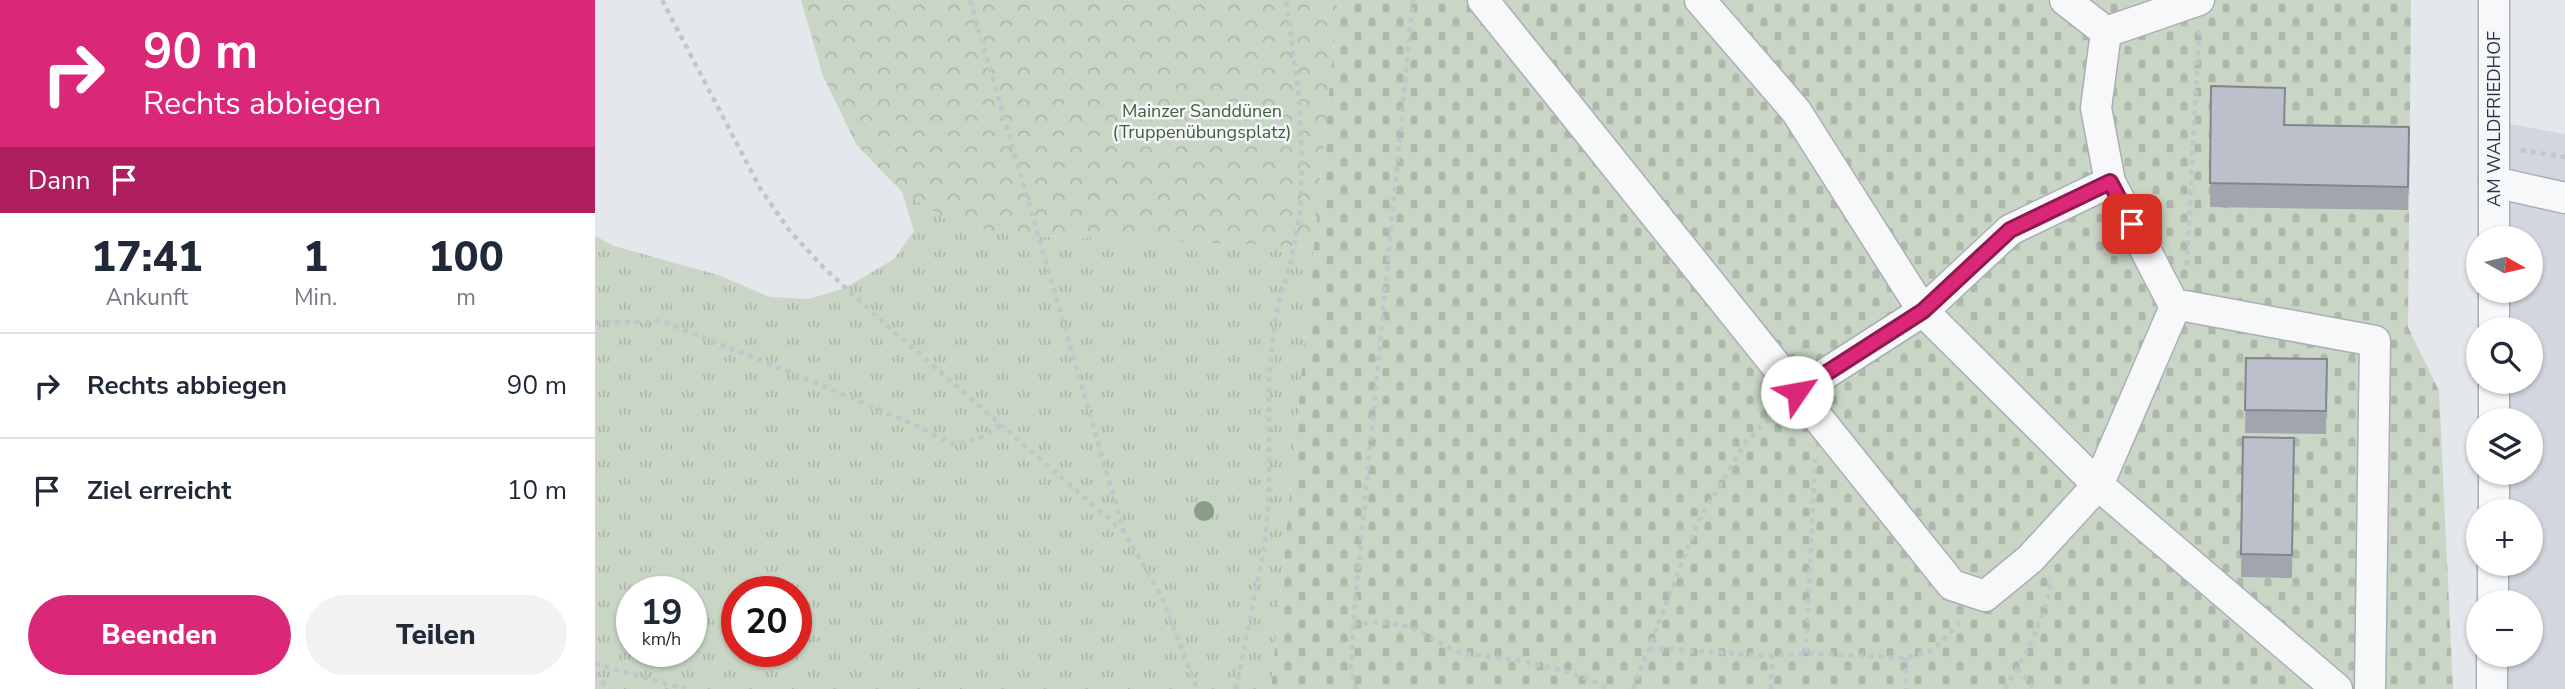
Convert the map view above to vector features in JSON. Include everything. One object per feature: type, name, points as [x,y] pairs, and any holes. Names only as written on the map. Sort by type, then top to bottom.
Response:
[{"type":"street","points":[[1483,0],[1952,585],[1985,596],[2030,559],[2098,485],[2180,306]]},
{"type":"street","points":[[1700,0],[1796,111],[1923,311],[2098,485],[2337,689]]},
{"type":"street","points":[[2065,0],[2106,32],[2199,14]]},
{"type":"street","name":"AM WALDFRIEDHOF","points":[[2494,0],[2494,226]]},
{"type":"street","points":[[2106,32],[2096,108],[2110,182],[2180,306]]},
{"type":"street","points":[[1797,392],[1923,311],[2010,230],[2110,182]]},
{"type":"street","points":[[2494,182],[2565,198]]},
{"type":"street","points":[[2180,306],[2375,341],[2370,689]]},
{"type":"street","points":[[2492,667],[2492,689]]},
{"type":"path","points":[[662,0],[759,188],[789,230],[823,267],[1124,532]]},
{"type":"path","points":[[970,0],[1124,532],[1161,595],[1197,689]]},
{"type":"path","points":[[1236,689],[1265,543],[1269,493],[1269,375],[1276,313],[1291,261],[1300,214],[1302,163],[1299,97],[1286,0]]},
{"type":"path","points":[[1356,689],[1352,667],[1353,624],[1413,0]]},
{"type":"path","points":[[2180,306],[2199,14]]},
{"type":"path","points":[[2517,149],[2565,157]]},
{"type":"path","points":[[595,323],[662,321],[802,377],[922,428],[952,444],[980,438],[1001,425]]},
{"type":"path","points":[[1633,689],[1697,524],[1745,443],[1797,392]]},
{"type":"path","points":[[1807,653],[1816,416]]},
{"type":"path","points":[[2005,689],[2018,668],[2048,600],[2051,582],[2030,559]]},
{"type":"path","points":[[1649,648],[1772,656],[1807,653],[1906,658],[1933,650],[1985,596]]},
{"type":"path","points":[[1353,624],[1382,622],[1411,627],[1457,652],[1523,661],[1561,670],[1588,678],[1609,689]]},
{"type":"path","points":[[1771,689],[1772,656]]},
{"type":"path","points":[[1906,658],[1906,689]]},
{"type":"path","points":[[595,664],[685,689]]},
{"type":"path","points":[[2018,668],[2033,689]]},
{"type":"path","points":[[595,674],[609,689]]},
{"type":"shaded area","points":[[2505,123],[2565,134],[2565,689],[2504,689],[2504,667],[2543,667],[2543,590],[2504,590],[2504,576],[2543,576],[2543,499],[2504,499],[2504,485],[2543,485],[2543,408],[2504,408],[2504,394],[2543,394],[2543,317],[2504,317],[2505,303],[2543,303],[2543,226],[2505,226]]},
{"type":"green space","name":"Mainzer Sanddünen (Truppenübungsplatz)","points":[[801,0],[1338,0],[1314,247],[1012,235],[953,223],[902,192],[856,144],[823,76]]},
{"type":"green space","points":[[1338,0],[2411,0],[2408,327],[2439,391],[2453,689],[1271,689]]},
{"type":"green space","points":[[902,192],[953,223],[1012,235],[1314,247],[1271,689],[595,689],[595,236],[614,246],[718,275],[770,297],[808,299],[845,288],[894,259],[914,231]]},
{"type":"building","points":[[2211,86],[2285,88],[2284,125],[2409,127],[2408,187],[2210,183]]},
{"type":"building","points":[[2246,358],[2327,359],[2326,411],[2245,410]]},
{"type":"building","points":[[2243,437],[2294,438],[2292,555],[2241,554]]},
{"type":"route","points":[[1797,392],[1923,311],[2010,230],[2110,182],[2132,224]]}]
